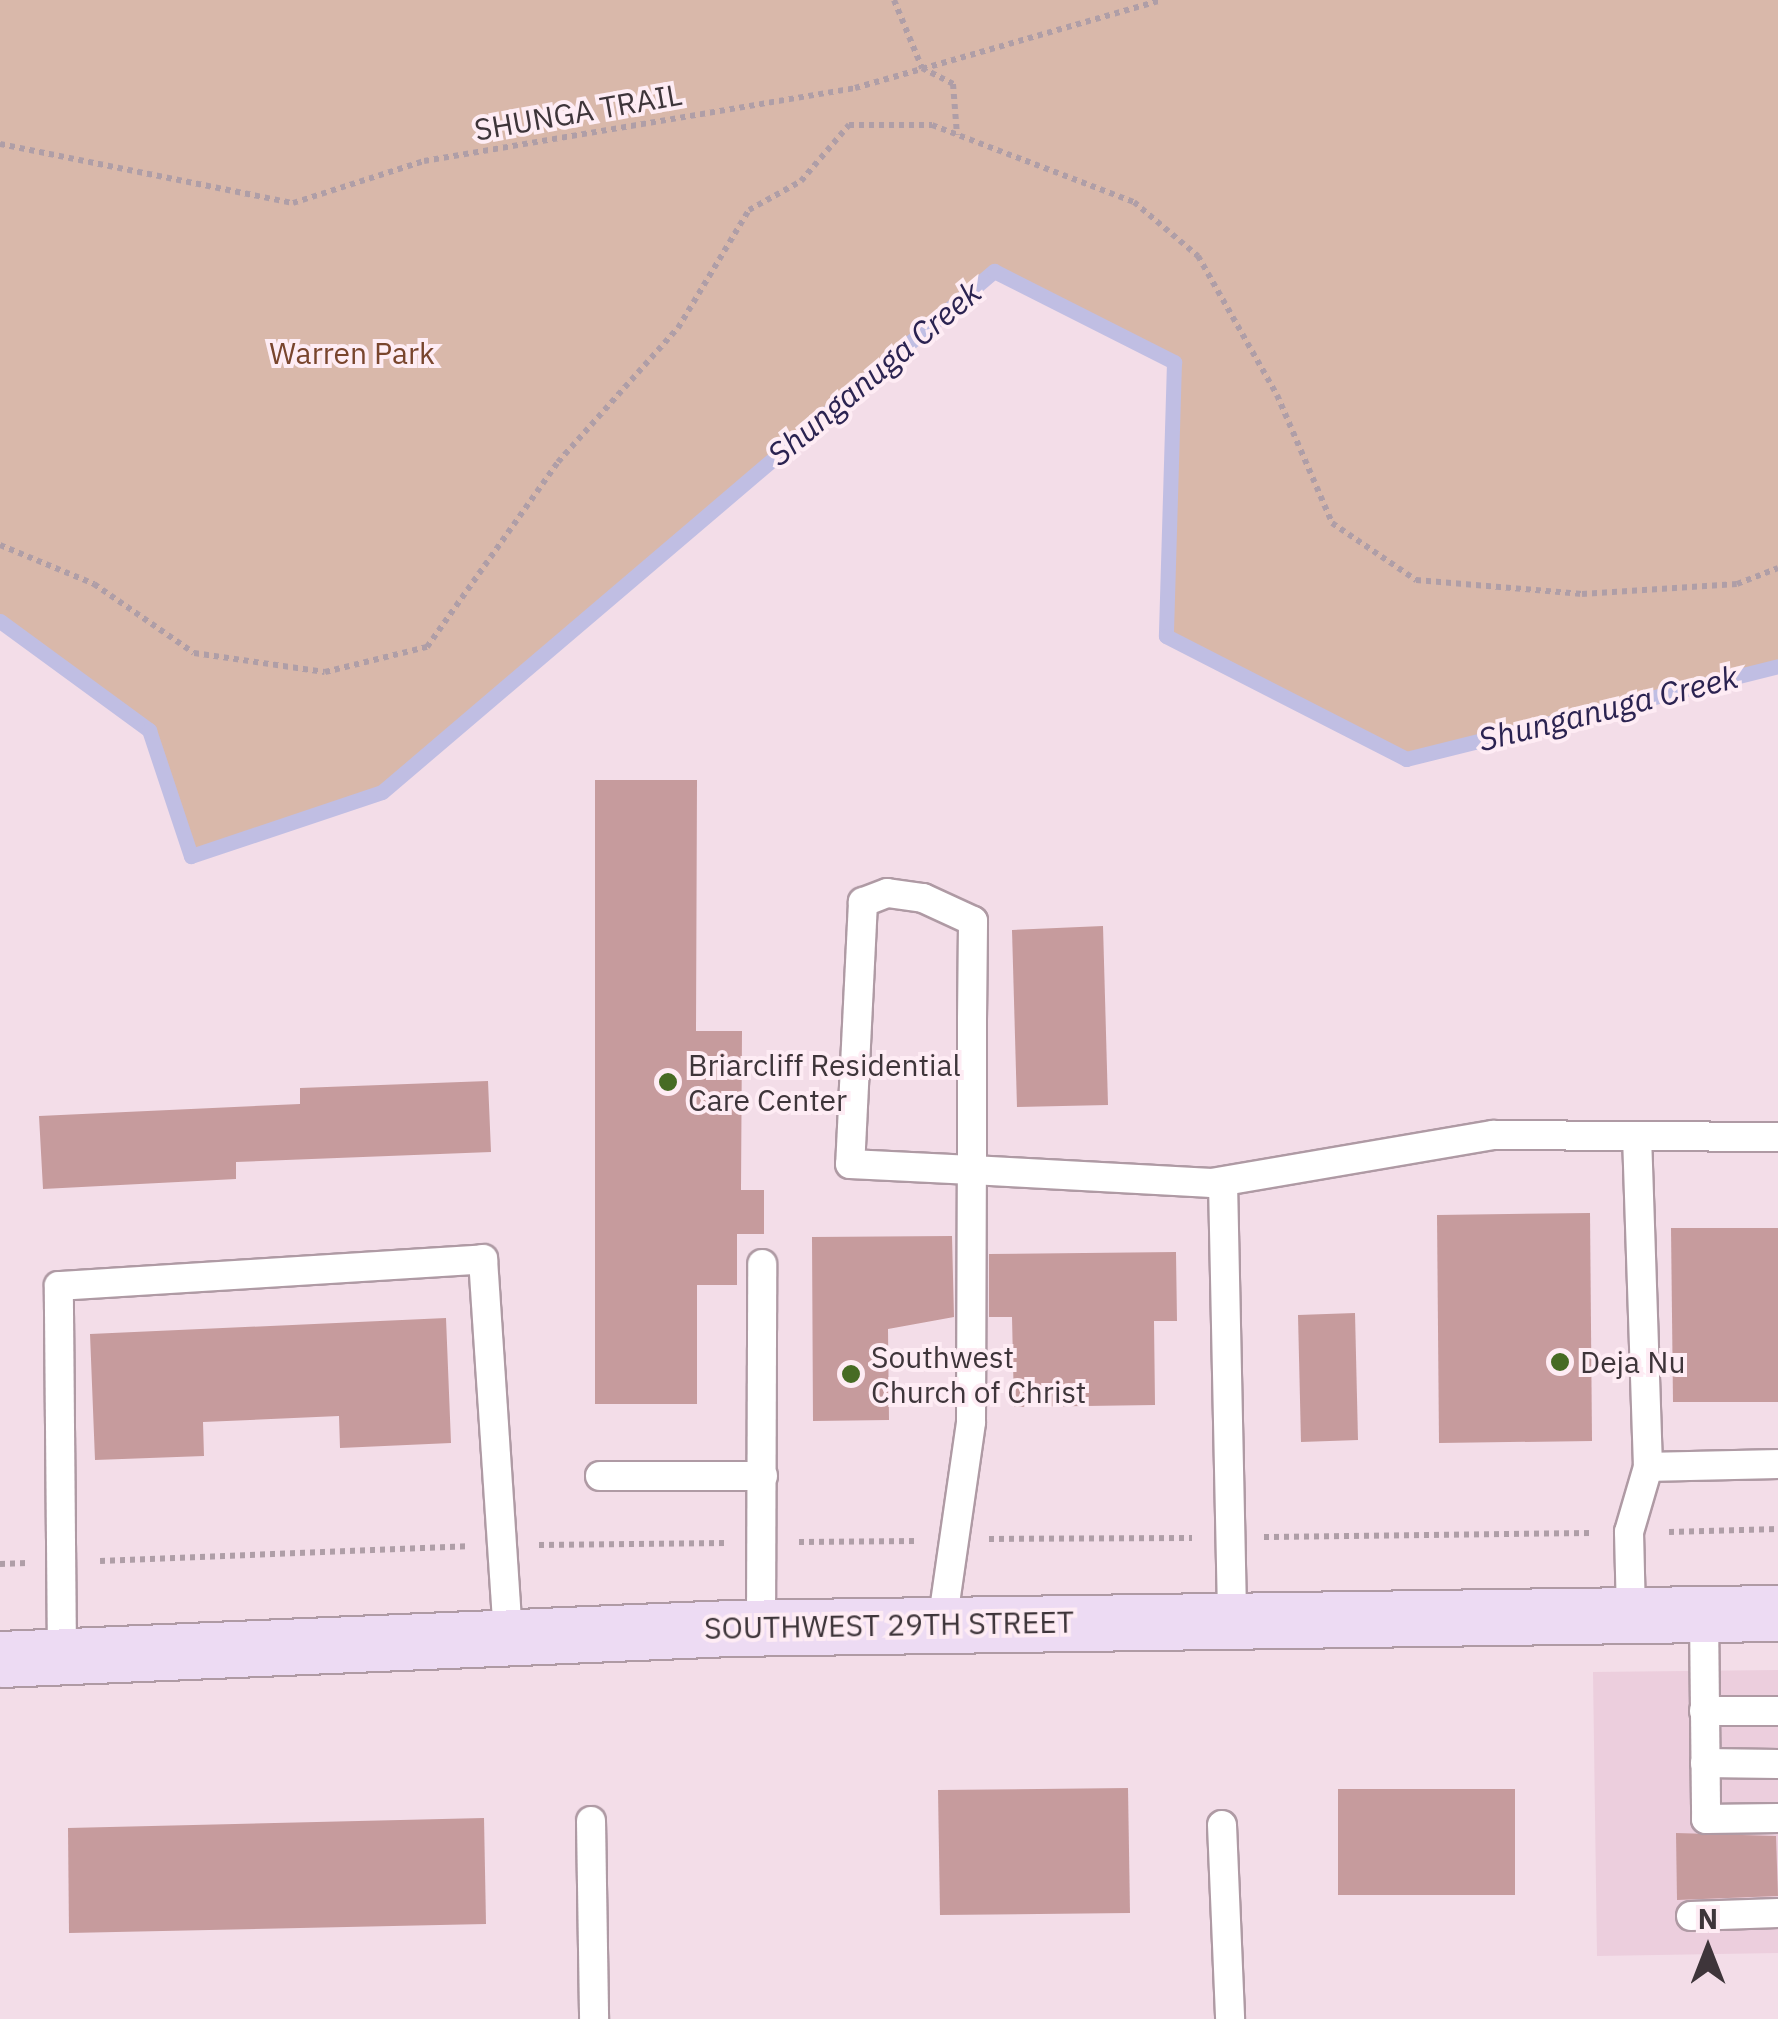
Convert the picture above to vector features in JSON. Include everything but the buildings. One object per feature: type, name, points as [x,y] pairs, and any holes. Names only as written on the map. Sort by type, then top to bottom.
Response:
[{"type":"main road","name":"SOUTHWEST 29TH STREET","points":[[0,1659],[760,1627],[1778,1612]]},
{"type":"lane","points":[[942,1624],[958,1540],[971,1422],[972,1170],[973,921],[954,906],[887,893],[863,902],[850,1164],[972,1170],[1223,1182],[1493,1135],[1778,1137]]},
{"type":"lane","points":[[1631,1614],[1628,1532],[1648,1468],[1637,1138]]},
{"type":"lane","points":[[1223,1182],[1232,1619]]},
{"type":"lane","points":[[62,1656],[59,1286],[482,1259],[505,1545],[508,1637]]},
{"type":"lane","points":[[760,1627],[762,1264]]},
{"type":"lane","points":[[1648,1468],[1778,1464]]},
{"type":"lane","points":[[600,1476],[763,1476]]},
{"type":"lane","points":[[1704,1615],[1706,1819],[1778,1818]]},
{"type":"lane","points":[[1704,1711],[1778,1711]]},
{"type":"lane","points":[[1705,1763],[1778,1764]]},
{"type":"lane","points":[[591,1821],[594,2019]]},
{"type":"lane","points":[[1222,1826],[1230,2019]]},
{"type":"lane","points":[[1690,1916],[1778,1913]]},
{"type":"path","points":[[894,0],[922,68],[954,84],[957,135]]},
{"type":"path","name":"SHUNGA TRAIL","points":[[0,144],[293,203],[424,160],[922,68],[1162,0]]},
{"type":"path","points":[[0,545],[94,584],[194,653],[325,672],[428,647],[558,462],[678,328],[749,210],[801,181],[849,125],[932,125],[1134,202],[1198,256],[1276,395],[1332,523],[1416,580],[1582,594],[1737,584],[1778,568]]},
{"type":"path","points":[[0,1564],[505,1545],[1778,1530]]},
{"type":"shaded area","points":[[1778,1670],[1778,1953],[1597,1956],[1593,1672]]},
{"type":"green space","name":"Warren Park","points":[[0,0],[1778,0],[1778,666],[1406,759],[1166,636],[1174,362],[994,271],[382,792],[191,856],[149,730],[0,621]]},
{"type":"waterway","name":"Shunganuga Creek","points":[[0,621],[149,730],[191,856],[382,792],[994,271],[1174,362],[1166,636],[1406,759],[1778,666]]},
{"type":"place","name":"Briarcliff Residential Care Center","points":[[668,1082]]},
{"type":"place","name":"Deja Nu","points":[[1560,1362]]},
{"type":"place","name":"Southwest Church of Christ","points":[[851,1374]]}]
